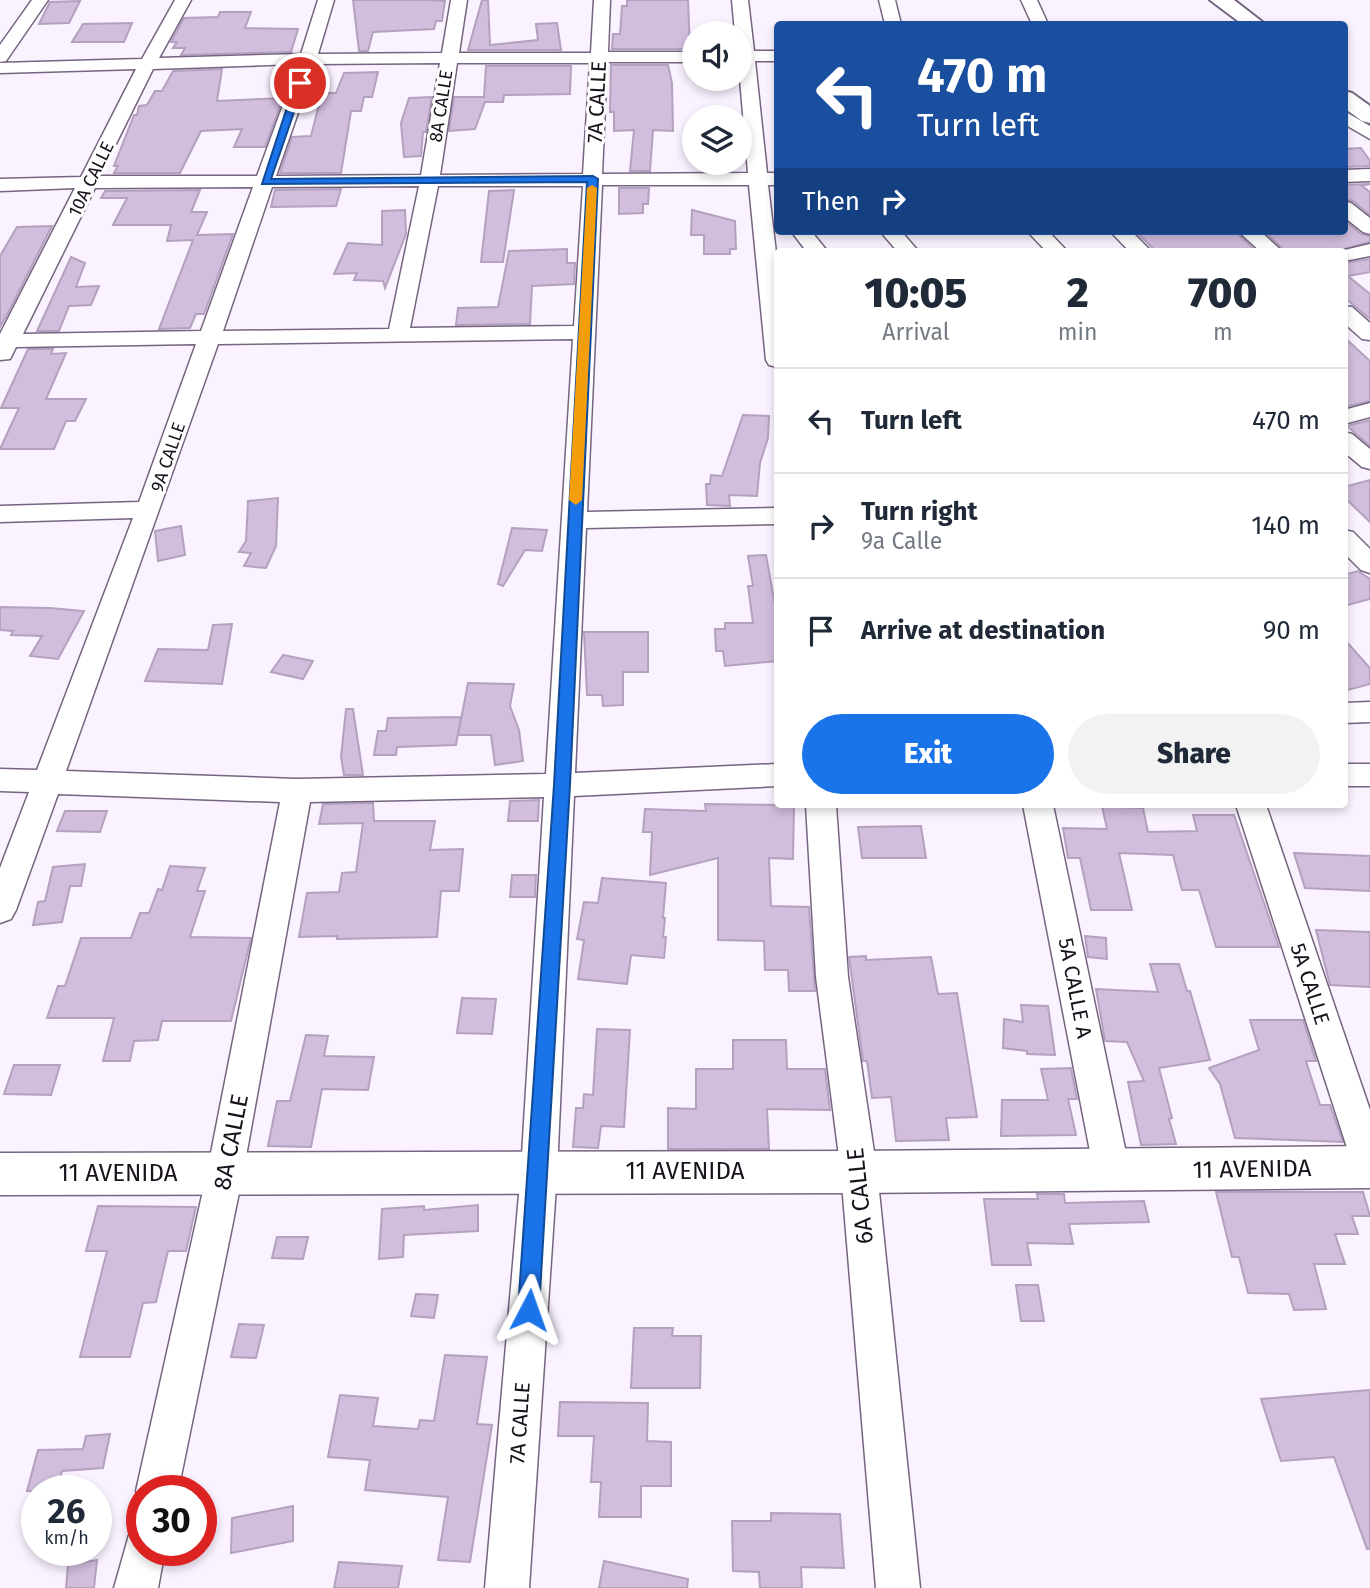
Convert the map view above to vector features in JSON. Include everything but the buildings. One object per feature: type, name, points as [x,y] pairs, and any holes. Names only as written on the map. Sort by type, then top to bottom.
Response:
[{"type":"main road","points":[[1202,0],[1233,21]]},
{"type":"main road","points":[[1220,0],[1251,21]]},
{"type":"main road","points":[[1348,91],[1365,115]]},
{"type":"main road","points":[[1348,101],[1365,115]]},
{"type":"street","points":[[0,57],[40,0]]},
{"type":"street","name":"10A CALLE","points":[[3,347],[90,182],[147,64],[183,0]]},
{"type":"street","name":"9A CALLE","points":[[0,910],[149,510],[326,0]]},
{"type":"street","name":"8A CALLE","points":[[398,335],[430,180],[459,0]]},
{"type":"street","name":"7A CALLE","points":[[507,1588],[539,1171],[562,785],[602,0]]},
{"type":"street","points":[[740,0],[741,21]]},
{"type":"street","points":[[887,0],[892,21]]},
{"type":"street","points":[[1029,0],[1039,21]]},
{"type":"street","points":[[752,56],[774,56]]},
{"type":"street","points":[[0,68],[308,58],[682,57]]},
{"type":"street","points":[[750,91],[768,178],[774,299]]},
{"type":"street","points":[[1348,176],[1370,175]]},
{"type":"street","points":[[0,185],[90,182],[768,178]]},
{"type":"street","points":[[1348,210],[1370,228]]},
{"type":"street","points":[[894,235],[905,248]]},
{"type":"street","points":[[1041,235],[1054,248]]},
{"type":"street","points":[[1124,235],[1138,248]]},
{"type":"street","points":[[1253,235],[1268,248]]},
{"type":"street","points":[[1348,254],[1370,250]]},
{"type":"street","points":[[1348,315],[1370,334]]},
{"type":"street","points":[[3,347],[210,338],[584,332]]},
{"type":"street","points":[[1348,416],[1370,410]]},
{"type":"street","points":[[1348,443],[1370,462]]},
{"type":"street","points":[[0,514],[149,510]]},
{"type":"street","points":[[575,520],[774,516]]},
{"type":"street","points":[[1348,542],[1370,564]]},
{"type":"street","points":[[1348,713],[1370,712]]},
{"type":"street","points":[[0,780],[297,791],[562,785],[774,775]]},
{"type":"street","points":[[1348,775],[1370,775]]},
{"type":"street","name":"8A CALLE","points":[[159,1475],[225,1173],[297,791]]},
{"type":"street","name":"6A CALLE","points":[[821,808],[832,977],[859,1172],[898,1588]]},
{"type":"street","name":"5A CALLE A","points":[[1039,808],[1112,1172]]},
{"type":"street","name":"5A CALLE","points":[[1252,808],[1370,1165]]},
{"type":"street","name":"11 AVENIDA","points":[[0,1174],[1112,1172],[1370,1165]]},
{"type":"street","points":[[136,1588],[141,1566]]},
{"type":"slow traffic","points":[[576,500],[592,188]]},
{"type":"route","points":[[300,83],[265,182],[593,179],[562,785],[529,1310]]}]
